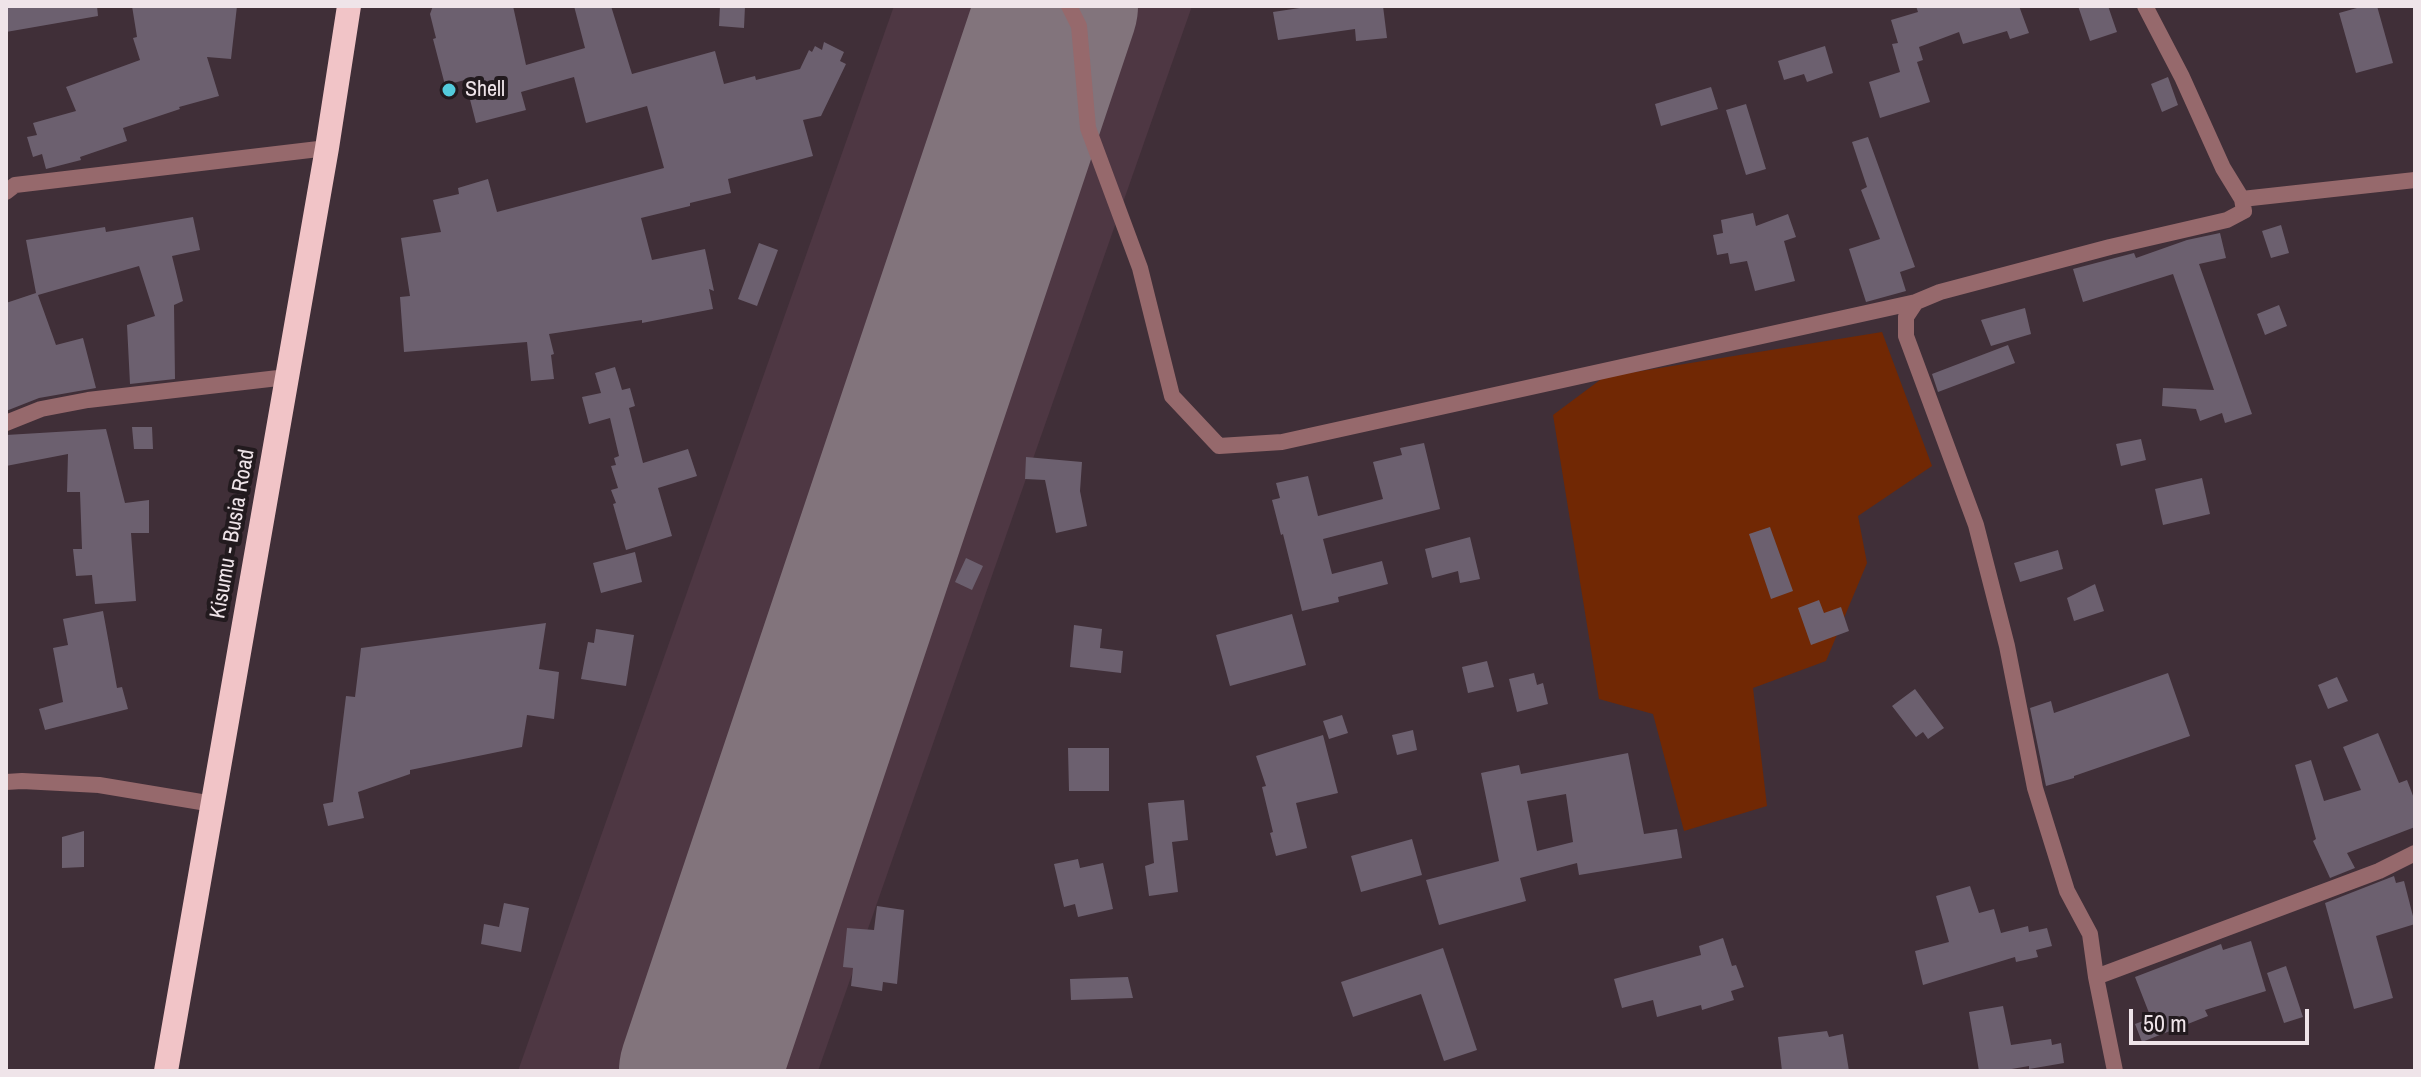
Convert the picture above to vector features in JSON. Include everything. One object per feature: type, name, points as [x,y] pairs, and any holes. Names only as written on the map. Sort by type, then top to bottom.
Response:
[{"type":"highway","name":"Kisumu - Busia Road","points":[[166,1071],[349,6]]},
{"type":"street","points":[[1069,6],[1079,26],[1088,128],[1140,268],[1172,396],[1219,446],[1282,442],[1916,302],[1940,292],[2094,251],[2227,220],[2244,211],[2242,199],[2223,168],[2182,77],[2145,6]]},
{"type":"street","points":[[6,192],[15,185],[327,148]]},
{"type":"street","points":[[2242,199],[2415,180]]},
{"type":"street","points":[[1916,302],[1906,317],[1906,336],[1976,525],[2007,646],[2035,788],[2067,891],[2090,934],[2115,1071]]},
{"type":"street","points":[[6,423],[41,409],[88,400],[287,377]]},
{"type":"street","points":[[6,782],[99,785],[213,804]]},
{"type":"street","points":[[2096,977],[2379,871],[2415,853]]},
{"type":"shaded area","points":[[894,6],[1192,6],[818,1071],[518,1071]]},
{"type":"shaded area","points":[[1882,332],[1932,466],[1858,516],[1867,563],[1826,661],[1753,688],[1767,806],[1684,831],[1653,714],[1599,699],[1553,415],[1604,377]]},
{"type":"building","points":[[6,6],[97,6],[98,16],[6,32]]},
{"type":"building","points":[[132,6],[237,6],[231,59],[207,57],[219,96],[123,128],[127,141],[80,157],[81,160],[46,169],[42,154],[33,157],[27,137],[37,135],[33,123],[76,111],[66,87],[140,60],[133,38],[137,37]]},
{"type":"building","points":[[433,6],[513,6],[526,65],[585,48],[574,6],[611,6],[632,74],[715,51],[724,84],[755,76],[756,80],[800,69],[809,50],[812,52],[815,46],[822,50],[824,42],[844,52],[840,61],[846,64],[821,116],[803,120],[813,156],[728,179],[731,193],[641,218],[652,260],[705,249],[714,291],[709,289],[713,309],[642,323],[642,320],[549,334],[554,354],[551,355],[554,379],[531,381],[527,342],[404,352],[400,297],[410,296],[401,238],[441,232],[433,200],[459,194],[458,188],[488,179],[497,212],[664,168],[647,106],[586,123],[574,77],[521,92],[526,110],[476,123],[465,80],[445,85],[433,39],[436,38],[430,14]]},
{"type":"building","points":[[720,6],[745,6],[744,28],[719,26]]},
{"type":"building","points":[[1313,6],[1383,6],[1387,38],[1356,41],[1355,29],[1278,40],[1273,12]]},
{"type":"building","points":[[1916,6],[2019,6],[2029,33],[2010,39],[2007,31],[1963,44],[1959,32],[1919,47],[1923,60],[1917,62],[1930,102],[1880,118],[1869,82],[1900,72],[1892,44],[1898,43],[1891,20],[1918,12]]},
{"type":"building","points":[[2078,6],[2108,6],[2117,32],[2090,41]]},
{"type":"building","points":[[2377,6],[2393,63],[2356,73],[2339,13]]},
{"type":"building","points":[[1825,46],[1833,73],[1807,82],[1804,74],[1784,80],[1778,61]]},
{"type":"building","points":[[2168,77],[2178,105],[2162,112],[2151,84]]},
{"type":"building","points":[[1711,87],[1718,109],[1661,126],[1655,104]]},
{"type":"building","points":[[1746,104],[1766,169],[1746,175],[1726,110]]},
{"type":"building","points":[[1868,137],[1915,267],[1900,272],[1906,291],[1866,302],[1849,249],[1880,239],[1861,190],[1867,187],[1852,142]]},
{"type":"building","points":[[1753,213],[1756,226],[1788,214],[1796,237],[1784,241],[1795,281],[1755,291],[1747,261],[1730,264],[1728,253],[1717,255],[1713,235],[1723,233],[1721,220]]},
{"type":"building","points":[[193,217],[200,250],[172,256],[183,301],[174,305],[175,379],[130,384],[127,325],[155,316],[139,266],[38,295],[56,345],[83,338],[96,388],[39,398],[6,411],[6,303],[36,293],[26,240],[105,227],[106,232]]},
{"type":"building","points":[[2281,225],[2289,253],[2271,258],[2262,231]]},
{"type":"building","points":[[2220,233],[2226,258],[2199,264],[2252,414],[2225,423],[2222,413],[2200,421],[2196,409],[2162,406],[2163,388],[2214,390],[2173,274],[2083,302],[2073,269],[2134,253],[2136,258],[2187,240]]},
{"type":"building","points":[[759,243],[778,250],[757,306],[738,299]]},
{"type":"building","points":[[2279,305],[2287,326],[2265,335],[2257,314]]},
{"type":"building","points":[[2025,308],[2031,334],[1991,346],[1981,320]]},
{"type":"building","points":[[2008,345],[2015,363],[1938,392],[1932,374]]},
{"type":"building","points":[[615,367],[622,390],[630,388],[635,406],[629,408],[643,463],[688,449],[697,476],[658,488],[672,536],[626,550],[611,490],[618,488],[611,466],[616,465],[614,458],[619,456],[610,418],[589,424],[582,397],[601,393],[595,373]]},
{"type":"building","points":[[132,427],[152,427],[153,449],[134,449]]},
{"type":"building","points":[[106,429],[125,503],[149,500],[149,533],[131,533],[136,601],[95,604],[92,575],[76,576],[73,549],[82,549],[80,492],[67,492],[68,454],[6,466],[6,435]]},
{"type":"building","points":[[2141,439],[2146,460],[2121,466],[2116,444]]},
{"type":"building","points":[[1424,443],[1440,509],[1323,539],[1332,574],[1382,561],[1388,584],[1338,597],[1339,602],[1302,611],[1272,500],[1280,498],[1276,483],[1308,476],[1318,516],[1383,499],[1373,462],[1402,455],[1400,448]]},
{"type":"building","points":[[1026,457],[1082,462],[1080,491],[1087,526],[1056,533],[1045,480],[1025,479]]},
{"type":"building","points":[[2202,478],[2210,514],[2163,525],[2155,489]]},
{"type":"building","points":[[1770,527],[1793,591],[1771,599],[1749,534]]},
{"type":"building","points":[[1470,537],[1480,579],[1460,583],[1458,571],[1432,578],[1425,549]]},
{"type":"building","points":[[2058,550],[2063,569],[2020,582],[2014,563]]},
{"type":"building","points":[[635,552],[642,582],[601,593],[593,563]]},
{"type":"building","points":[[966,558],[983,566],[972,590],[955,582]]},
{"type":"building","points":[[2095,584],[2104,611],[2074,621],[2067,598]]},
{"type":"building","points":[[1819,600],[1824,613],[1841,607],[1849,631],[1811,645],[1798,608]]},
{"type":"building","points":[[103,611],[117,688],[122,687],[128,709],[45,730],[39,709],[63,702],[53,648],[68,645],[63,619]]},
{"type":"building","points":[[1292,614],[1306,665],[1230,686],[1216,635]]},
{"type":"building","points":[[546,623],[539,669],[559,672],[554,719],[527,715],[522,747],[410,770],[410,774],[358,792],[364,818],[328,826],[323,804],[333,802],[346,696],[355,697],[361,648]]},
{"type":"building","points":[[1074,625],[1102,629],[1100,648],[1123,651],[1121,673],[1070,667]]},
{"type":"building","points":[[596,629],[634,635],[626,686],[581,679],[588,642],[594,643]]},
{"type":"building","points":[[1487,661],[1494,687],[1468,693],[1462,667]]},
{"type":"building","points":[[1534,673],[1537,685],[1543,683],[1548,704],[1517,712],[1509,679]]},
{"type":"building","points":[[2168,673],[2190,736],[2046,786],[2030,708],[2051,701],[2054,713]]},
{"type":"building","points":[[2337,677],[2348,701],[2328,709],[2318,685]]},
{"type":"building","points":[[1915,689],[1944,728],[1928,739],[1923,732],[1916,737],[1892,706]]},
{"type":"building","points":[[1342,715],[1348,733],[1329,739],[1323,721]]},
{"type":"building","points":[[1413,730],[1417,750],[1397,755],[1392,735]]},
{"type":"building","points":[[2378,733],[2399,783],[2407,780],[2415,801],[2415,827],[2347,853],[2355,868],[2330,878],[2313,841],[2316,839],[2295,765],[2311,760],[2324,801],[2361,790],[2343,747]]},
{"type":"building","points":[[1323,735],[1338,793],[1296,803],[1307,848],[1276,856],[1262,787],[1266,786],[1256,756]]},
{"type":"building","points":[[1068,748],[1109,748],[1109,791],[1069,791]]},
{"type":"building","points":[[1628,753],[1644,834],[1677,829],[1682,858],[1579,875],[1577,863],[1520,878],[1526,901],[1439,925],[1426,880],[1499,861],[1481,773],[1519,765],[1521,774]],"holes":[[[1566,794],[1573,842],[1537,851],[1527,801]]]},
{"type":"building","points":[[1184,800],[1188,840],[1172,842],[1178,892],[1149,896],[1145,866],[1154,863],[1148,803]]},
{"type":"building","points":[[84,831],[84,867],[62,868],[62,837]]},
{"type":"building","points":[[1412,839],[1422,875],[1361,892],[1351,856]]},
{"type":"building","points":[[1078,859],[1080,868],[1103,863],[1113,909],[1078,917],[1075,904],[1064,907],[1054,864]]},
{"type":"building","points":[[2394,876],[2396,883],[2404,881],[2415,924],[2376,936],[2393,998],[2354,1009],[2325,903]]},
{"type":"building","points":[[1970,886],[1979,913],[1994,909],[2001,933],[2028,926],[2029,932],[2047,928],[2052,946],[2036,950],[2038,957],[2016,962],[2015,957],[1923,985],[1915,951],[1949,942],[1936,896]]},
{"type":"building","points":[[504,903],[529,908],[521,952],[481,944],[484,924],[499,927]]},
{"type":"building","points":[[877,906],[904,910],[897,984],[883,982],[882,991],[851,986],[853,968],[843,967],[847,928],[874,930]]},
{"type":"building","points":[[1723,938],[1732,966],[1736,965],[1744,987],[1731,991],[1734,1000],[1702,1010],[1701,1005],[1657,1017],[1653,1000],[1622,1008],[1614,979],[1701,955],[1699,946]]},
{"type":"building","points":[[2251,941],[2266,991],[2205,1010],[2208,1016],[2142,1042],[2135,1024],[2151,1018],[2135,977],[2221,944],[2223,950]]},
{"type":"building","points":[[1443,948],[1477,1050],[1444,1061],[1421,994],[1353,1017],[1341,982]]},
{"type":"building","points":[[2286,966],[2303,1017],[2284,1023],[2267,973]]},
{"type":"building","points":[[1128,977],[1133,998],[1071,1000],[1070,979]]},
{"type":"building","points":[[2003,1006],[2011,1045],[2051,1039],[2052,1045],[2061,1043],[2064,1063],[2029,1069],[2029,1066],[1979,1071],[1969,1012]]},
{"type":"building","points":[[1827,1031],[1829,1037],[1843,1034],[1849,1071],[1782,1071],[1778,1037]]},
{"type":"runway","points":[[700,1071],[1057,6]]},
{"type":"place","name":"Shell","points":[[449,90]]}]
